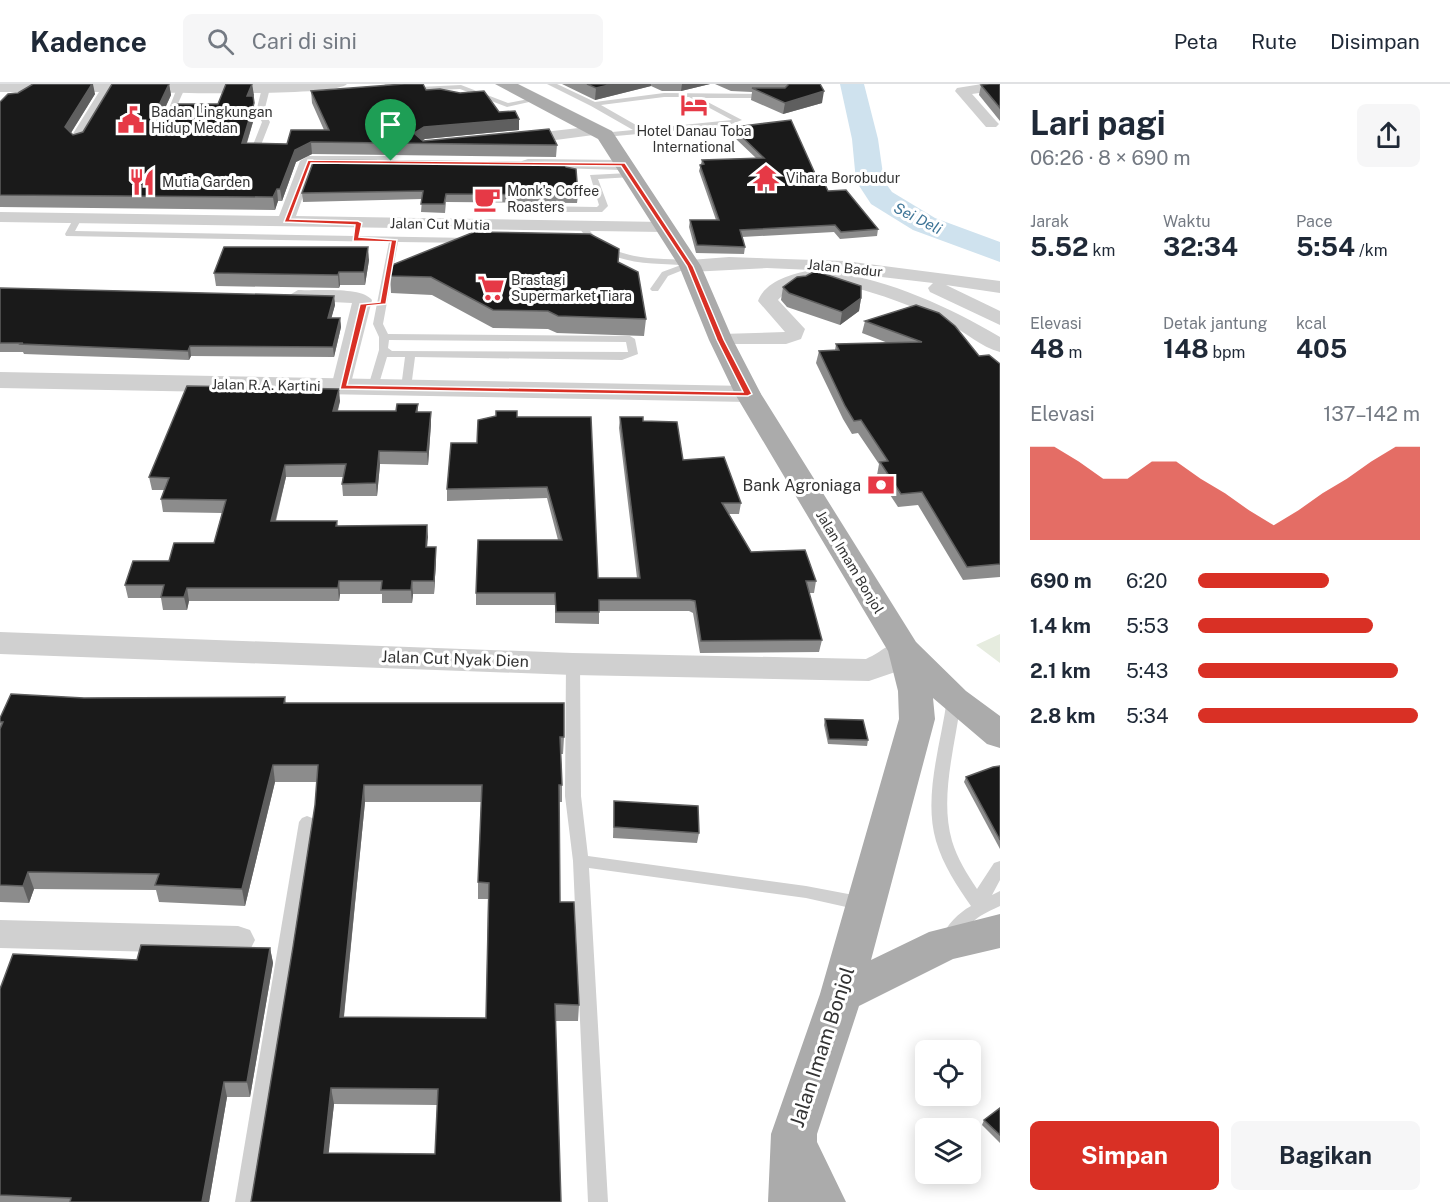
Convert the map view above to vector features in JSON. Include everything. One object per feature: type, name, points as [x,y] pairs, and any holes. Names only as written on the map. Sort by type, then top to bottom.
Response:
[{"type":"main road","points":[[504,84],[600,133]]},
{"type":"main road","name":"Jalan Imam Bonjol","points":[[600,133],[689,265],[721,340],[748,394],[904,650],[954,699],[1000,735]]},
{"type":"main road","name":"Jalan Imam Bonjol","points":[[792,1202],[794,1134],[841,994],[864,904],[917,719],[915,691],[904,650]]},
{"type":"main road","points":[[841,994],[990,919]]},
{"type":"main road","points":[[772,1202],[794,1134]]},
{"type":"main road","points":[[794,1134],[800,1157],[822,1202]]},
{"type":"street","points":[[0,88],[20,90],[40,88],[266,88],[340,84]]},
{"type":"street","points":[[991,124],[962,91],[1000,86]]},
{"type":"street","points":[[77,140],[108,88]]},
{"type":"street","points":[[502,141],[600,133]]},
{"type":"street","points":[[286,220],[308,161],[399,162]]},
{"type":"street","points":[[517,164],[626,170]]},
{"type":"street","name":"Jalan Cut Mutia","points":[[0,217],[286,220],[321,222],[357,231],[582,226],[663,227]]},
{"type":"street","name":"Jalan Badur","points":[[689,265],[723,262],[782,262],[885,272],[1000,287]]},
{"type":"street","points":[[885,272],[946,291],[999,316]]},
{"type":"street","points":[[721,340],[786,338],[794,335],[795,329],[768,301],[770,295],[798,278],[814,275],[833,277],[911,299],[954,318],[1000,346]]},
{"type":"street","points":[[284,296],[355,297],[373,304],[342,387]]},
{"type":"street","name":"Jalan R.A. Kartini","points":[[0,380],[748,394]]},
{"type":"street","name":"Jalan Cut Nyak Dien","points":[[0,643],[573,664],[869,670],[895,660],[904,650]]},
{"type":"street","points":[[0,934],[238,940]]},
{"type":"lane","points":[[388,84],[396,90],[465,88],[507,105],[534,100]]},
{"type":"lane","points":[[551,84],[594,104],[642,132]]},
{"type":"lane","points":[[163,127],[181,88]]},
{"type":"lane","points":[[257,145],[266,122],[260,112],[266,88]]},
{"type":"lane","points":[[594,104],[647,96],[690,94],[782,96]]},
{"type":"lane","points":[[600,133],[642,132],[726,124],[738,120],[690,94]]},
{"type":"lane","points":[[534,209],[599,210],[604,206],[593,177],[626,170]]},
{"type":"lane","points":[[78,218],[69,234],[313,239],[357,231],[394,240],[478,241]]},
{"type":"lane","points":[[124,235],[133,218]]},
{"type":"lane","points":[[313,239],[321,222]]},
{"type":"lane","points":[[582,226],[587,237],[616,254],[689,265]]},
{"type":"lane","points":[[373,387],[384,350],[384,337],[373,304],[394,240]]},
{"type":"lane","points":[[655,289],[664,274],[689,265]]},
{"type":"lane","points":[[384,337],[630,339],[633,354],[622,357],[410,355],[389,354],[384,350]]},
{"type":"lane","points":[[406,388],[410,355]]},
{"type":"lane","points":[[573,664],[573,796],[581,861],[598,1202]]},
{"type":"lane","points":[[954,699],[942,794],[941,828],[958,875],[990,919]]},
{"type":"lane","points":[[245,1202],[307,822]]},
{"type":"lane","points":[[581,861],[806,892],[864,904]]},
{"type":"lane","points":[[990,919],[986,887],[1000,867]]},
{"type":"lane","points":[[990,919],[1000,898]]},
{"type":"shaded area","points":[[1000,634],[1000,663],[976,645]]},
{"type":"building","points":[[33,84],[92,84],[65,127],[73,135],[83,132],[112,84],[169,84],[151,122],[155,127],[163,124],[173,104],[218,104],[226,84],[252,84],[247,96],[253,96],[254,103],[242,143],[287,144],[291,130],[329,130],[311,91],[423,84],[426,90],[440,89],[460,93],[484,91],[499,112],[515,111],[519,119],[424,127],[414,133],[423,141],[549,129],[557,145],[311,142],[295,150],[280,189],[277,189],[273,197],[0,195],[0,102],[8,94],[18,93]]},
{"type":"building","points":[[587,84],[613,84],[596,88]]},
{"type":"building","points":[[789,84],[820,84],[824,91],[785,103],[752,88],[785,88]]},
{"type":"building","points":[[1000,84],[1000,108],[981,85]]},
{"type":"building","points":[[791,120],[817,178],[822,178],[828,191],[846,190],[878,229],[841,232],[835,225],[740,230],[745,247],[697,245],[690,220],[719,220],[700,165],[704,164],[702,160],[764,158],[737,132],[741,132],[735,127]]},
{"type":"building","points":[[314,160],[564,163],[566,167],[576,169],[578,195],[446,194],[444,204],[421,204],[423,191],[302,193]]},
{"type":"building","points":[[474,232],[590,234],[619,249],[618,262],[638,272],[646,319],[558,316],[548,311],[493,310],[431,277],[390,276],[392,265]]},
{"type":"building","points":[[224,247],[368,247],[364,272],[339,272],[338,275],[214,273]]},
{"type":"building","points":[[815,271],[861,286],[861,298],[842,312],[789,293],[783,287],[797,277],[806,276]]},
{"type":"building","points":[[0,288],[334,296],[328,318],[340,318],[333,347],[190,346],[188,351],[0,343]]},
{"type":"building","points":[[916,305],[939,313],[955,326],[979,356],[989,355],[1000,364],[1000,564],[967,567],[922,492],[901,494],[880,462],[888,461],[861,420],[854,421],[819,351],[839,350],[836,344],[922,342],[865,321]]},
{"type":"building","points":[[187,386],[339,389],[333,411],[396,411],[397,404],[418,404],[416,412],[431,412],[427,452],[379,451],[376,483],[342,484],[346,464],[285,465],[271,521],[337,521],[336,526],[427,525],[426,547],[436,547],[434,581],[412,581],[411,590],[381,590],[382,581],[339,581],[338,588],[187,588],[184,597],[161,597],[164,585],[125,585],[133,561],[169,561],[174,543],[214,543],[226,500],[161,499],[169,478],[149,477]]},
{"type":"building","points":[[496,411],[517,411],[517,417],[591,417],[598,578],[640,578],[620,417],[643,417],[643,421],[677,422],[683,460],[724,457],[741,503],[722,503],[751,552],[805,550],[816,581],[806,581],[822,640],[701,641],[695,601],[690,600],[599,600],[599,612],[556,612],[555,593],[476,593],[478,540],[562,540],[547,487],[447,489],[451,443],[477,443],[478,420],[496,416]]},
{"type":"building","points":[[11,694],[84,698],[285,697],[284,703],[564,703],[564,737],[560,737],[562,785],[559,785],[560,902],[574,902],[579,1005],[555,1004],[561,1202],[251,1202],[315,805],[318,765],[273,765],[242,889],[155,885],[159,874],[28,872],[23,886],[0,885],[0,729],[3,722],[0,722]],"holes":[[[364,785],[482,785],[478,882],[489,883],[486,1018],[340,1017]],[[331,1088],[438,1089],[435,1154],[324,1153]]]},
{"type":"building","points":[[825,719],[863,720],[868,740],[829,739]]},
{"type":"building","points":[[1000,766],[1000,840],[966,777]]},
{"type":"building","points":[[614,801],[698,806],[699,833],[614,827]]},
{"type":"building","points":[[141,945],[270,948],[247,1082],[224,1082],[202,1202],[70,1202],[71,1198],[0,1195],[0,989],[13,954],[137,960]]},
{"type":"building","points":[[1000,1108],[1000,1135],[984,1120]]},
{"type":"waterway","name":"Sei Deli","points":[[852,84],[865,139],[870,181],[881,198],[924,224],[1000,253]]},
{"type":"place","name":"Hotel Danau Toba International","points":[[694,105]]},
{"type":"place","name":"Badan Lingkungan Hidup Medan","points":[[131,120]]},
{"type":"place","name":"Vihara Borobudur","points":[[766,178]]},
{"type":"place","name":"Mutia Garden","points":[[142,182]]},
{"type":"place","name":"Monk's Coffee Roasters","points":[[487,199]]},
{"type":"place","name":"Brastagi Supermarket Tiara","points":[[491,288]]},
{"type":"place","name":"Bank Agroniaga","points":[[881,485]]},
{"type":"route","points":[[316,160],[391,161],[622,165],[690,266],[721,340],[748,394],[342,387],[364,304],[383,304],[394,240],[356,239],[358,223],[286,220],[306,162],[316,160]]}]
